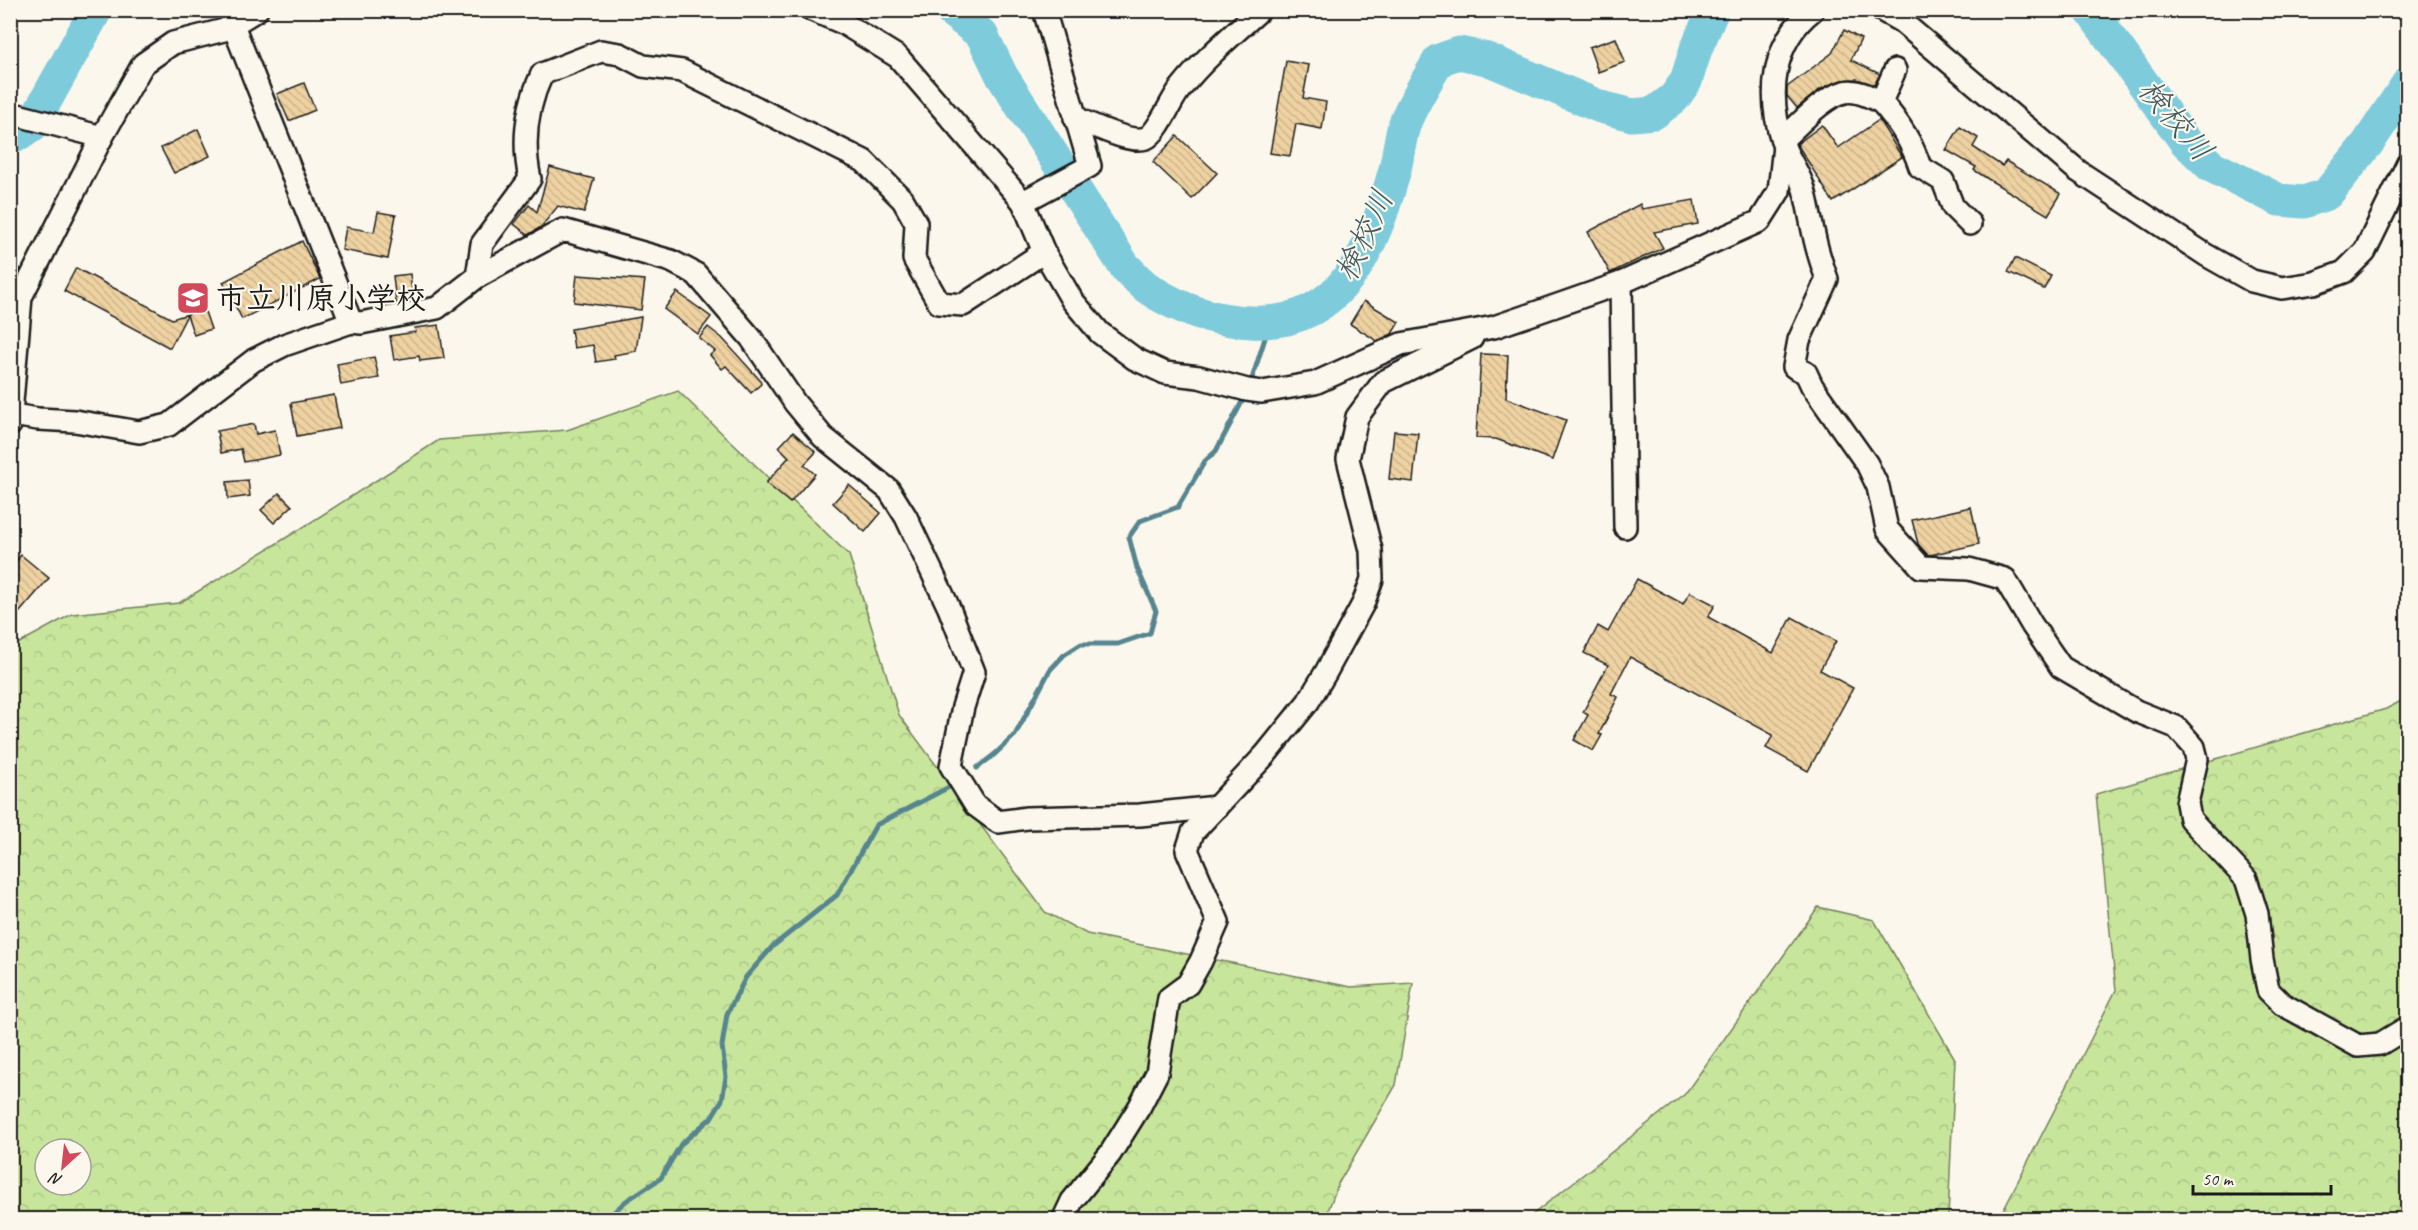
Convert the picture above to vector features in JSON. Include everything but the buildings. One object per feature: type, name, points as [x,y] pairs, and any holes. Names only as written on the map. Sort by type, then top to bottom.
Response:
[{"type":"street","points":[[257,10],[224,30],[173,43],[143,64],[102,137],[21,297],[11,420],[75,421],[139,432],[169,425],[254,360],[284,345],[351,322],[361,323],[437,308],[477,277],[563,230],[671,261],[696,274],[751,338],[802,412],[824,437],[889,490],[906,517],[949,608],[974,672],[963,707],[951,766],[975,806],[998,822],[1027,818],[1140,815],[1217,807]]},
{"type":"street","points":[[812,10],[843,22],[898,57],[1023,202],[1044,252],[1072,300],[1100,333],[1135,359],[1165,373],[1199,377],[1262,392],[1315,383],[1401,344],[1494,327]]},
{"type":"street","points":[[1023,202],[1090,166],[1044,10]]},
{"type":"street","points":[[1075,118],[1125,137],[1137,139],[1147,137],[1155,130],[1180,89],[1222,44],[1260,10]]},
{"type":"street","points":[[1813,10],[1798,22],[1786,39],[1778,61],[1773,106],[1783,143],[1803,186],[1814,238],[1827,279],[1799,340],[1794,367],[1806,373],[1812,386],[1867,464],[1878,487],[1887,529],[1922,567],[1969,568],[2005,579],[2032,626],[2061,667],[2136,711],[2176,727],[2187,736],[2194,747],[2197,759],[2187,803],[2190,819],[2246,879],[2257,914],[2268,990],[2282,1004],[2358,1046],[2380,1044],[2408,1027]]},
{"type":"street","points":[[1881,10],[1902,21],[2078,171],[2206,255],[2252,280],[2282,288],[2314,283],[2344,272],[2365,251],[2408,163]]},
{"type":"street","points":[[233,25],[351,322]]},
{"type":"street","points":[[477,277],[482,244],[530,179],[525,154],[531,98],[542,74],[602,51],[620,54],[644,66],[682,71],[864,161],[903,200],[916,223],[914,259],[939,303],[963,305],[1044,252]]},
{"type":"street","points":[[1881,102],[1895,70]]},
{"type":"street","points":[[1063,1220],[1072,1201],[1110,1154],[1140,1106],[1157,1073],[1168,998],[1188,984],[1202,961],[1218,922],[1187,850],[1193,832],[1264,756],[1308,702],[1366,596],[1372,579],[1371,550],[1348,459],[1358,417],[1383,382],[1494,327],[1621,283],[1760,221],[1779,191],[1783,143],[1830,97],[1847,91],[1865,94],[1881,102],[1895,118],[1915,152],[1920,167],[1942,181],[1953,207],[1970,224]]},
{"type":"street","points":[[10,113],[102,137]]},
{"type":"street","points":[[1621,283],[1625,527]]},
{"type":"green space","points":[[678,391],[849,555],[899,715],[1045,912],[1087,934],[1351,987],[1413,983],[1396,1085],[1338,1184],[1325,1219],[11,1219],[10,648],[72,614],[179,603],[439,440],[567,430]]},
{"type":"green space","points":[[2407,698],[2407,1219],[1998,1220],[2116,990],[2096,794],[2386,709]]},
{"type":"green space","points":[[1818,907],[1874,920],[1955,1059],[1948,1219],[1527,1219],[1685,1094]]},
{"type":"waterway","name":"検校川","points":[[10,136],[17,135],[31,127],[96,10]]},
{"type":"waterway","name":"検校川","points":[[950,10],[982,35],[1002,76],[1125,267],[1149,289],[1185,308],[1224,319],[1251,322],[1283,320],[1310,311],[1332,296],[1350,276],[1365,252],[1377,225],[1395,169],[1406,120],[1439,60],[1459,53],[1487,59],[1601,107],[1632,115],[1654,113],[1674,98],[1686,81],[1696,49],[1713,10]]},
{"type":"waterway","points":[[982,35],[985,10]]},
{"type":"waterway","name":"検校川","points":[[2090,10],[2185,141],[2211,166],[2279,200],[2304,202],[2327,194],[2368,143],[2408,83]]},
{"type":"waterway","points":[[1251,382],[1266,335],[1266,323]]},
{"type":"waterway","points":[[977,768],[1015,735],[1050,670],[1064,655],[1081,644],[1118,644],[1150,633],[1156,611],[1137,568],[1129,537],[1140,521],[1178,507],[1205,461],[1216,451],[1244,398]]},
{"type":"waterway","points":[[610,1220],[615,1211],[626,1201],[661,1178],[681,1144],[711,1118],[722,1100],[726,1077],[722,1046],[727,1014],[746,977],[773,946],[837,895],[876,825],[951,786]]},
{"type":"place","name":"市立川原小学校","points":[[193,298]]}]
